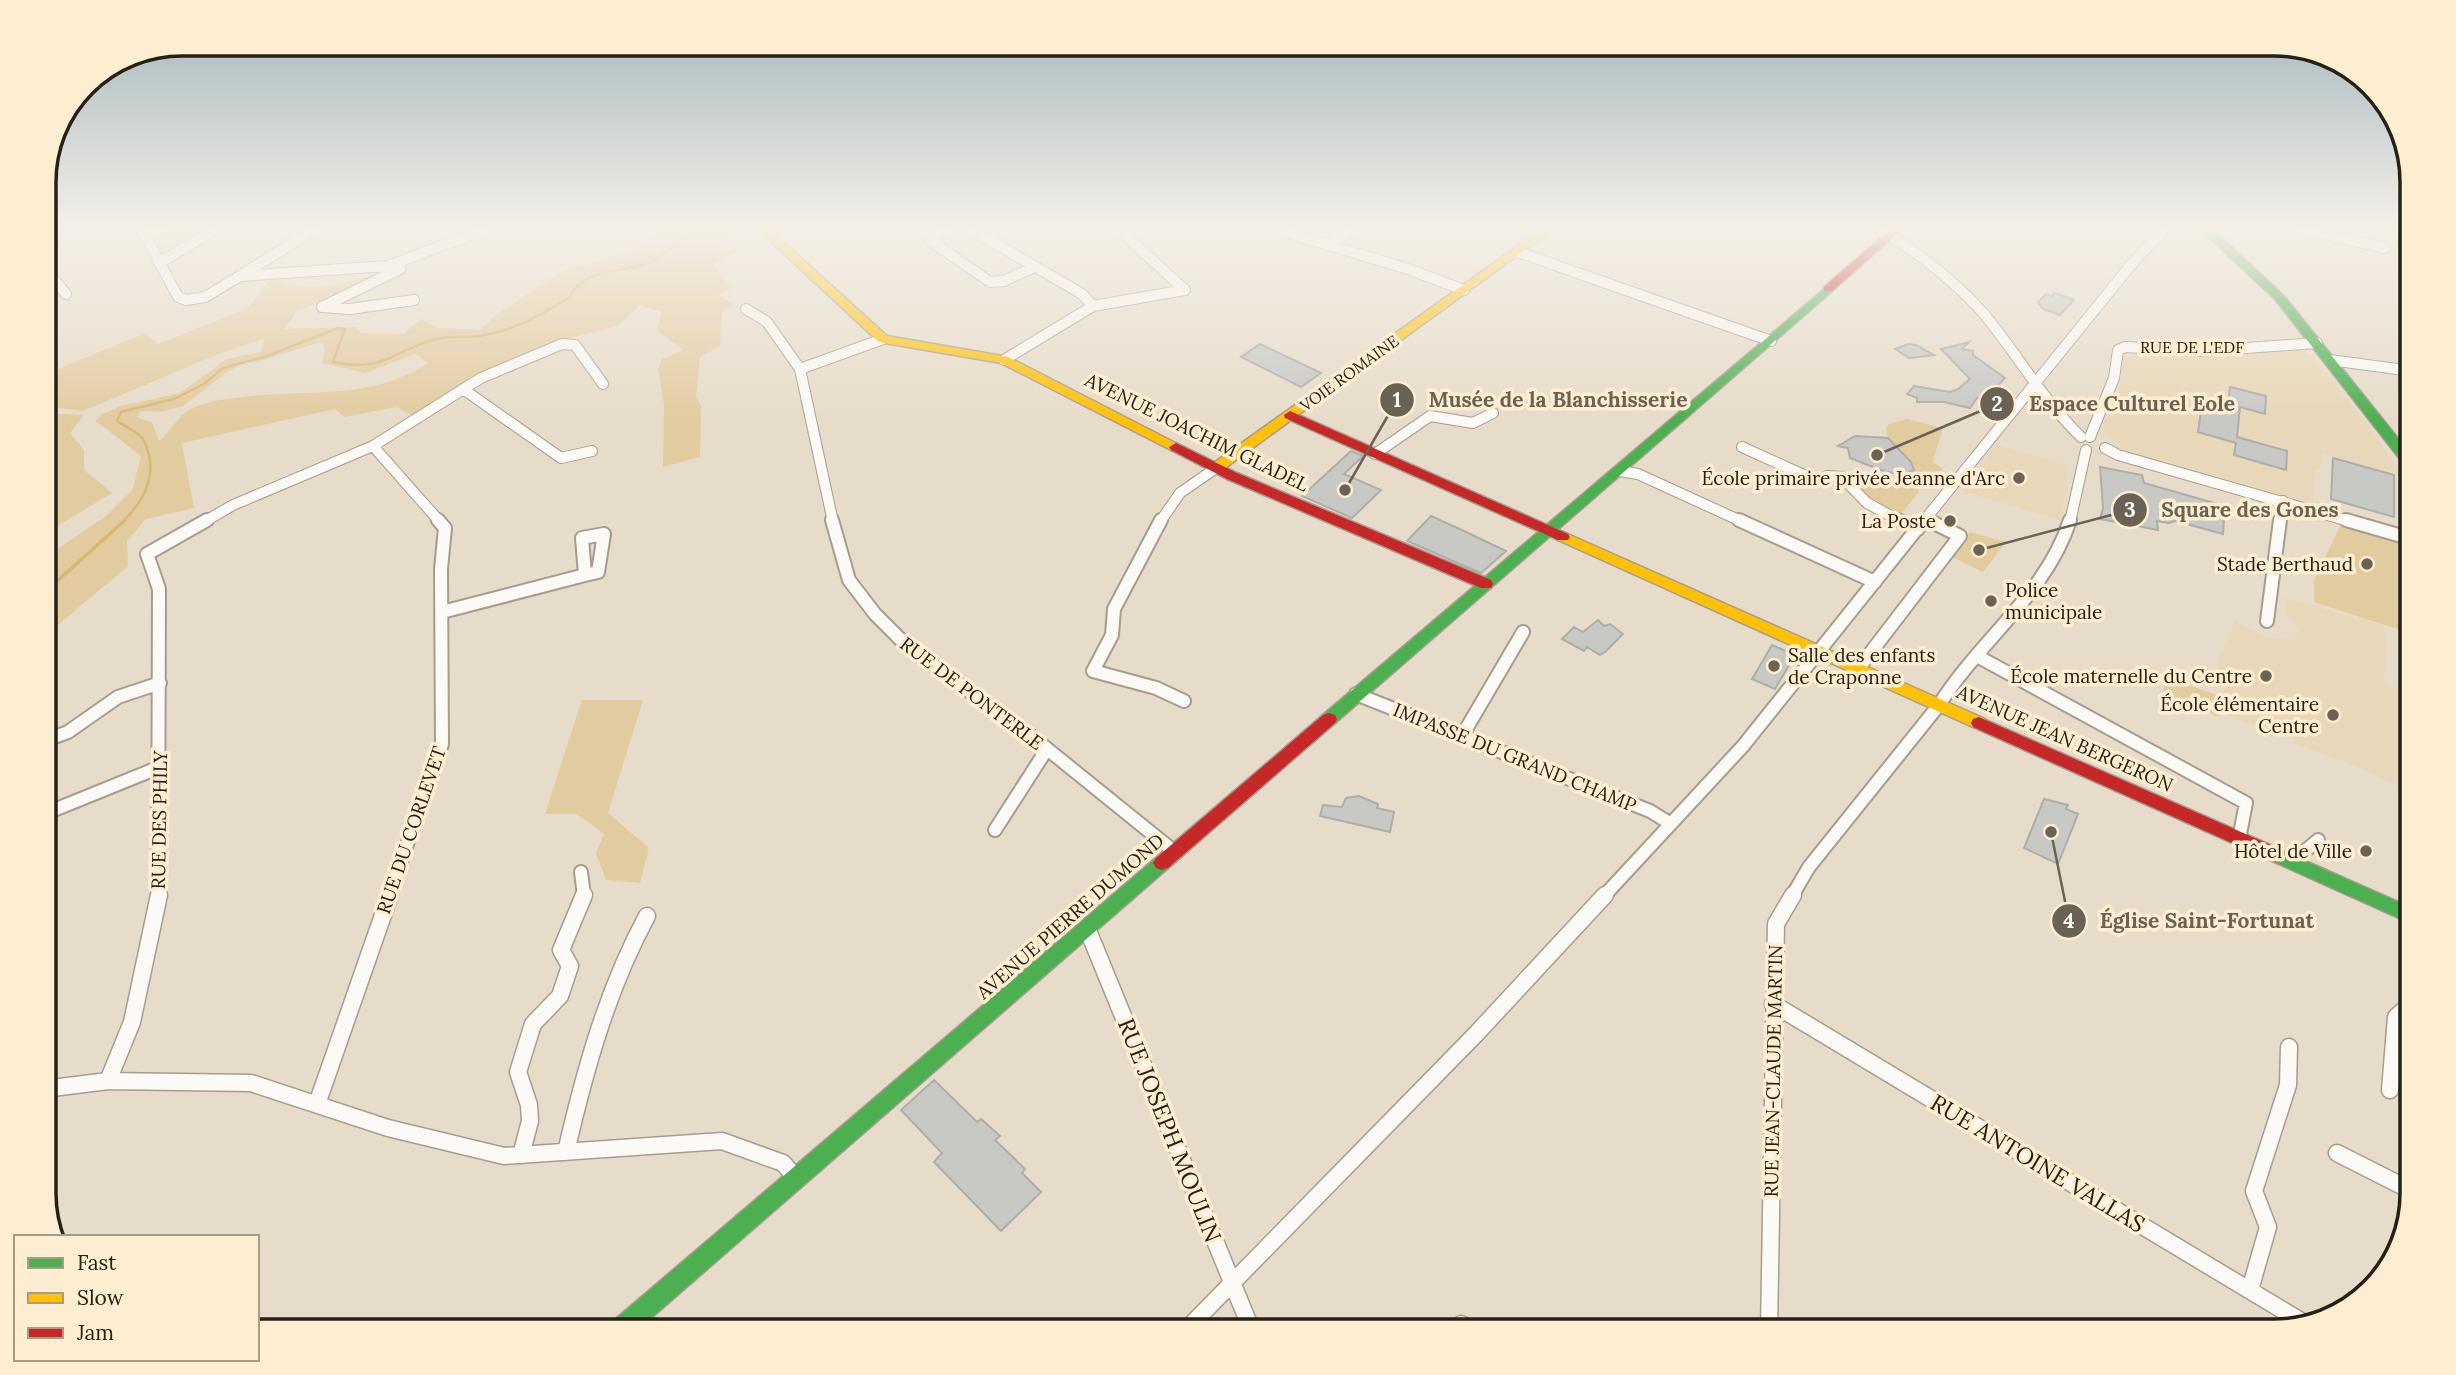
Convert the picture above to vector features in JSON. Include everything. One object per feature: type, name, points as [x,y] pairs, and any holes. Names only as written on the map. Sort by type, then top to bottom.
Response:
[{"type":"street","points":[[175,292],[178,297],[186,300],[205,297],[213,292]]},
{"type":"street","points":[[347,292],[323,303],[322,307],[350,309],[414,300]]},
{"type":"street","points":[[800,369],[883,339],[832,292]]},
{"type":"street","points":[[1078,292],[1093,306]]},
{"type":"street","points":[[1004,360],[1093,306],[1173,292]]},
{"type":"street","name":"VOIE ROMAINE","points":[[1216,468],[1461,292]]},
{"type":"street","points":[[1632,292],[1771,341]]},
{"type":"street","name":"AVENUE PIERRE DUMOND","points":[[633,1319],[1547,531],[1629,469],[1823,292]]},
{"type":"street","points":[[1963,292],[1993,325],[2034,383],[2085,437],[2102,442],[2105,448],[2118,455],[2400,535]]},
{"type":"street","points":[[1197,1319],[1476,1034],[1743,746],[2109,292]]},
{"type":"street","points":[[2274,292],[2400,450]]},
{"type":"street","name":"RUE DE PONTERLE","points":[[746,309],[767,322],[800,369],[828,505],[849,580],[874,614],[909,648],[1047,749],[1176,853]]},
{"type":"street","name":"AVENUE JOACHIM GLADEL","points":[[883,339],[1004,360],[1216,468],[1486,584]]},
{"type":"street","points":[[373,446],[481,378],[569,342],[575,345],[603,384]]},
{"type":"street","name":"RUE DE L'EDF","points":[[2085,437],[2114,378],[2118,350],[2124,342],[2204,351],[2317,343]]},
{"type":"street","points":[[2330,360],[2400,369]]},
{"type":"street","points":[[463,389],[561,458],[592,451]]},
{"type":"street","points":[[1375,454],[1430,416],[1439,415],[1460,424],[1472,424],[1481,422],[1493,413]]},
{"type":"street","name":"AVENUE JEAN BERGERON","points":[[1290,415],[2400,911]]},
{"type":"street","points":[[2085,437],[2077,443],[2086,450],[2099,452],[2105,448]]},
{"type":"street","name":"RUE DES PHILY","points":[[108,1081],[132,1021],[159,894],[159,589],[147,554],[233,505],[373,446]]},
{"type":"street","name":"RUE DU CORLEVET","points":[[317,1104],[442,744],[445,528],[373,446]]},
{"type":"street","points":[[1742,447],[1817,481],[1830,476],[1843,477],[1850,481],[1867,503],[1960,536],[1858,669]]},
{"type":"street","name":"RUE JEAN-CLAUDE MARTIN","points":[[1769,1319],[1776,924],[1809,867],[1939,705],[1954,681],[2057,556],[2070,522],[2086,450]]},
{"type":"street","points":[[1184,701],[1156,688],[1093,671],[1112,635],[1114,609],[1151,536],[1180,493],[1216,468]]},
{"type":"street","points":[[1629,469],[1875,582]]},
{"type":"street","points":[[2267,621],[2283,501]]},
{"type":"street","points":[[442,612],[584,576]]},
{"type":"street","points":[[1456,734],[1523,632]]},
{"type":"street","points":[[1977,656],[2246,803],[2239,839]]},
{"type":"street","points":[[56,736],[68,732],[118,696],[160,683]]},
{"type":"street","name":"IMPASSE DU GRAND CHAMP","points":[[1356,694],[1650,811],[1671,824]]},
{"type":"street","points":[[995,831],[1047,749]]},
{"type":"street","points":[[56,809],[160,766]]},
{"type":"street","points":[[2292,862],[2318,839]]},
{"type":"street","points":[[521,1155],[530,1121],[529,1105],[519,1072],[533,1024],[560,996],[570,966],[561,950],[584,897],[581,872]]},
{"type":"street","points":[[566,1152],[583,1080],[632,941],[648,916]]},
{"type":"street","name":"RUE JOSEPH MOULIN","points":[[1087,928],[1247,1319]]},
{"type":"street","name":"RUE ANTOINE VALLAS","points":[[1773,1004],[2294,1317]]},
{"type":"street","points":[[2390,1090],[2396,1017],[2400,1014]]},
{"type":"street","points":[[2250,1290],[2268,1227],[2254,1191],[2288,1085],[2289,1048]]},
{"type":"street","points":[[56,1088],[108,1081],[251,1083],[427,1137],[504,1156],[722,1141],[783,1163],[796,1178]]},
{"type":"street","points":[[2337,1153],[2400,1185]]},
{"type":"shaded area","points":[[260,292],[349,292],[297,311],[284,329],[356,327],[361,333],[403,334],[421,319],[438,328],[480,330],[495,316],[530,292],[724,292],[718,295],[734,304],[722,312],[720,346],[700,357],[696,396],[701,406],[700,457],[663,467],[664,404],[658,369],[662,359],[683,350],[657,330],[662,312],[640,305],[618,326],[558,341],[475,377],[412,415],[396,407],[345,417],[335,409],[182,443],[194,508],[146,519],[127,541],[128,566],[56,626],[56,550],[106,516],[133,489],[141,456],[96,421],[102,414],[122,406],[180,393],[227,359],[262,352],[264,339],[221,353],[83,411],[56,408],[56,370],[145,333],[158,344],[247,309]],"holes":[[[320,342],[325,347],[322,363],[365,373],[415,354],[428,363],[383,384],[359,389],[259,395],[205,403],[185,413],[159,441],[152,422],[136,417],[142,411],[161,412],[183,406],[229,371],[244,363],[261,361]]]},
{"type":"shaded area","points":[[2296,348],[2314,356],[2400,469],[2400,475],[2323,453],[2320,470],[2316,470],[2313,504],[2125,450],[2102,429],[2120,385],[2123,358],[2144,351]]},
{"type":"shaded area","points":[[56,414],[84,415],[70,433],[84,450],[84,470],[112,493],[56,527]]},
{"type":"shaded area","points":[[1907,419],[1943,428],[1933,462],[1943,469],[1932,483],[1900,474],[1914,469],[1888,438],[1886,429],[1889,424]]},
{"type":"shaded area","name":"École primaire privée Jeanne d'Arc","points":[[1996,445],[2069,465],[2061,520],[1961,491]]},
{"type":"shaded area","points":[[1875,476],[1915,485],[1919,492],[1898,517],[1860,493]]},
{"type":"shaded area","name":"Stade Berthaud","points":[[2340,526],[2400,544],[2400,630],[2314,602],[2314,581]]},
{"type":"shaded area","points":[[1970,532],[2006,542],[1983,572],[1952,557]]},
{"type":"shaded area","points":[[2285,598],[2384,626],[2387,655],[2383,683],[2400,689],[2400,787],[2366,770],[2294,743],[2295,740],[2231,717],[2217,664],[2235,621],[2267,638],[2294,639],[2299,631],[2286,613]]},
{"type":"shaded area","points":[[2167,678],[2220,696],[2219,717],[2162,692]]},
{"type":"shaded area","points":[[582,700],[643,700],[608,813],[649,848],[640,883],[606,880],[596,853],[604,834],[577,814],[545,814]]},
{"type":"building","points":[[2055,293],[2074,300],[2060,315],[2043,309],[2038,302],[2046,294],[2052,296]]},
{"type":"building","points":[[1969,342],[1962,349],[1973,351],[1973,355],[2005,378],[1996,388],[2007,397],[1977,398],[1970,408],[1944,402],[1917,402],[1917,398],[1907,394],[1914,386],[1950,392],[1970,379],[1941,349]]},
{"type":"building","points":[[1260,344],[1321,373],[1301,387],[1241,357]]},
{"type":"building","points":[[1908,344],[1916,345],[1934,355],[1909,358],[1895,349]]},
{"type":"building","points":[[2230,387],[2266,396],[2265,414],[2240,407],[2237,437],[2287,451],[2286,470],[2234,455],[2236,443],[2198,432],[2203,397],[2228,404]]},
{"type":"building","points":[[1855,436],[1888,438],[1911,462],[1914,470],[1900,474],[1886,472],[1850,458],[1848,448],[1838,446]]},
{"type":"building","points":[[1351,451],[1363,456],[1344,474],[1381,490],[1352,518],[1302,496]]},
{"type":"building","points":[[2333,458],[2394,475],[2394,517],[2331,499]]},
{"type":"building","points":[[2100,467],[2142,475],[2144,483],[2225,506],[2223,534],[2176,521],[2157,521],[2158,530],[2100,519],[2103,508]]},
{"type":"building","points":[[1431,516],[1506,551],[1481,573],[1407,541]]},
{"type":"building","points":[[1598,620],[1604,626],[1610,624],[1623,634],[1600,655],[1587,647],[1584,651],[1562,639],[1574,627],[1583,632]]},
{"type":"building","name":"Salle des enfants de Craponne","points":[[1772,645],[1795,655],[1775,689],[1752,679]]},
{"type":"building","points":[[1359,796],[1378,804],[1377,808],[1394,812],[1390,832],[1320,816],[1323,805],[1342,807],[1346,798]]},
{"type":"building","points":[[2044,799],[2068,805],[2066,809],[2078,814],[2058,864],[2024,848]]},
{"type":"building","points":[[934,1080],[977,1122],[981,1119],[1000,1136],[995,1140],[1025,1169],[1022,1173],[1041,1192],[1001,1231],[934,1162],[942,1153],[901,1110]]},
{"type":"waterway","points":[[124,521],[144,494],[148,485],[150,464],[142,438],[117,421],[121,412],[174,399],[204,384],[223,368],[267,356],[338,328],[345,329],[333,362],[364,365],[376,363],[436,339],[479,336],[503,331],[569,298],[573,292]]},
{"type":"waterway","points":[[56,582],[124,521]]},
{"type":"traffic: fast","points":[[1329,719],[1824,292]]},
{"type":"traffic: fast","points":[[2274,292],[2400,450]]},
{"type":"traffic: fast","points":[[2276,855],[2400,911]]},
{"type":"traffic: fast","points":[[633,1319],[1162,863]]},
{"type":"traffic: slow","points":[[832,292],[883,339],[1004,360],[1176,447]]},
{"type":"traffic: slow","points":[[1216,468],[1461,292]]},
{"type":"traffic: slow","points":[[1563,537],[1979,723]]},
{"type":"traffic: jam","points":[[1290,415],[1563,537]]},
{"type":"traffic: jam","points":[[1176,447],[1232,476],[1486,584]]},
{"type":"traffic: jam","points":[[1162,863],[1329,719]]},
{"type":"traffic: jam","points":[[1979,723],[2276,855]]},
{"type":"place","name":"Espace Culturel Eole","points":[[1877,455]]},
{"type":"place","name":"École primaire privée Jeanne d'Arc","points":[[2019,478]]},
{"type":"place","name":"Musée de la Blanchisserie","points":[[1345,490]]},
{"type":"place","name":"La Poste","points":[[1950,521]]},
{"type":"place","name":"Square des Gones","points":[[1979,550]]},
{"type":"place","name":"Stade Berthaud","points":[[2367,564]]},
{"type":"place","name":"Police municipale","points":[[1991,601]]},
{"type":"place","name":"Salle des enfants de Craponne","points":[[1774,666]]},
{"type":"place","name":"École maternelle du Centre","points":[[2266,676]]},
{"type":"place","name":"École élémentaire Centre","points":[[2333,715]]},
{"type":"place","name":"Église Saint-Fortunat","points":[[2051,832]]},
{"type":"place","name":"Hôtel de Ville","points":[[2366,851]]}]
